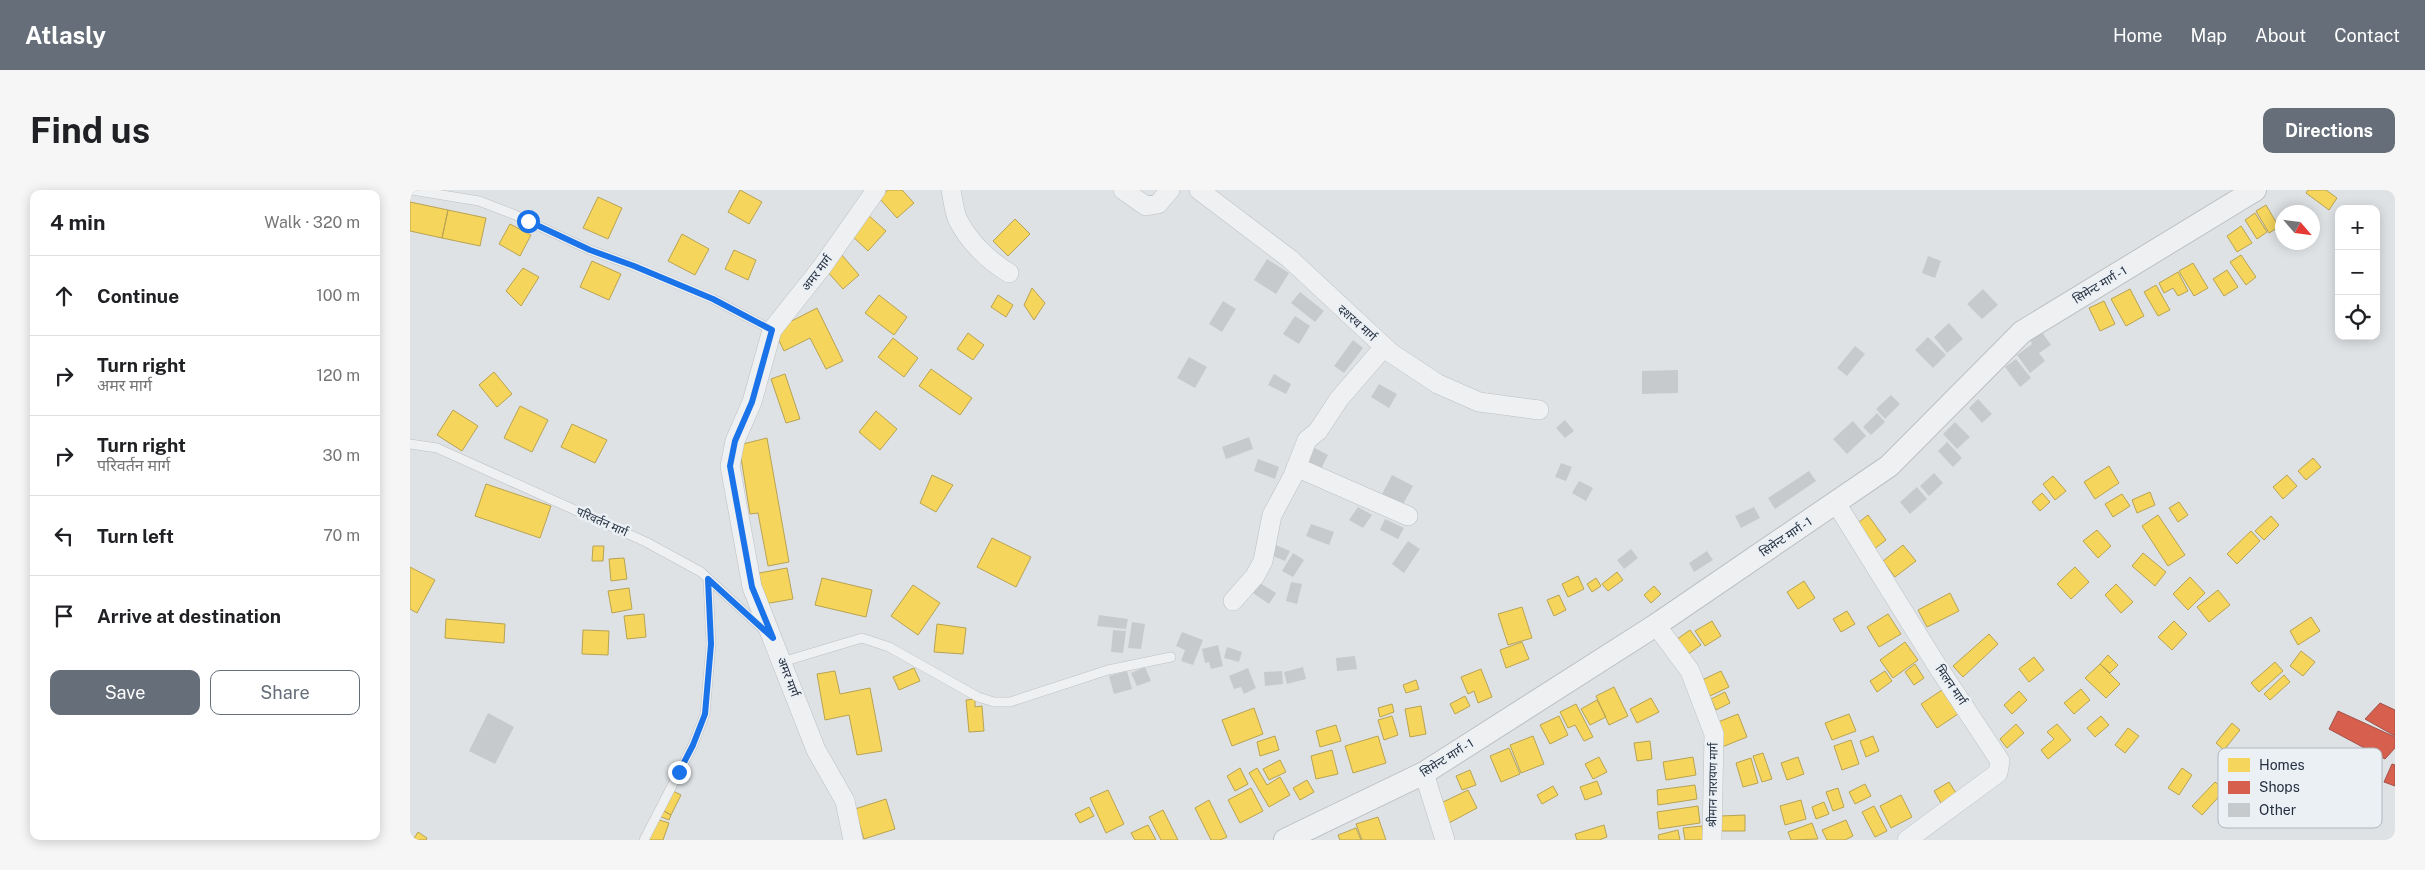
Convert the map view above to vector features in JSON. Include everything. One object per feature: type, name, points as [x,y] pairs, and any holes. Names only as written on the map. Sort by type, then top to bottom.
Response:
[{"type":"street","name":"अमर मार्ग","points":[[853,840],[845,801],[816,750],[752,587],[730,466],[735,441],[752,402],[772,330],[822,267],[876,190]]},
{"type":"street","points":[[950,190],[958,219],[971,239],[994,265],[1009,273]]},
{"type":"street","points":[[1123,190],[1146,206],[1158,204],[1170,190]]},
{"type":"street","name":"दशरथ मार्ग","points":[[1198,190],[1290,259],[1384,347],[1438,384],[1479,402],[1539,410]]},
{"type":"street","name":"सिमेन्ट मार्ग - 1","points":[[1285,840],[1424,773],[1656,625],[1889,466],[2022,332],[2255,190]]},
{"type":"street","points":[[1233,601],[1256,576],[1263,561],[1272,515],[1307,440],[1318,431],[1339,399],[1384,347]]},
{"type":"street","points":[[1296,467],[1408,516]]},
{"type":"street","name":"मिलन मार्ग","points":[[1836,502],[1936,664],[2000,761],[1998,773],[1907,840]]},
{"type":"street","name":"श्रीमान नारायण मार्ग","points":[[1656,625],[1690,672],[1714,734],[1712,840]]},
{"type":"street","points":[[1424,773],[1445,840]]},
{"type":"lane","points":[[412,190],[479,201],[513,214],[590,250],[713,299],[772,330]]},
{"type":"lane","name":"परिवर्तन मार्ग","points":[[410,444],[437,448],[646,542],[701,572],[773,638]]},
{"type":"lane","points":[[644,840],[693,745],[705,714],[711,644],[708,579]]},
{"type":"lane","points":[[782,662],[862,638],[889,647],[978,697],[994,702],[1010,702],[1108,670],[1171,657]]},
{"type":"building: Homes","points":[[740,190],[762,202],[749,224],[728,212]]},
{"type":"building: Homes","points":[[888,190],[902,190],[914,203],[897,218],[879,198]]},
{"type":"building: Homes","points":[[2308,190],[2326,190],[2337,198],[2329,210],[2306,193]]},
{"type":"building: Homes","points":[[598,197],[622,208],[608,239],[583,228]]},
{"type":"building: Homes","points":[[410,202],[448,210],[442,238],[410,231]]},
{"type":"building: Homes","points":[[2266,205],[2275,220],[2275,229],[2269,233],[2256,211]]},
{"type":"building: Homes","points":[[448,210],[486,218],[480,246],[442,238]]},
{"type":"building: Homes","points":[[2255,213],[2267,232],[2257,239],[2245,220]]},
{"type":"building: Homes","points":[[867,214],[886,231],[868,251],[849,233]]},
{"type":"building: Homes","points":[[1015,219],[1030,234],[1008,256],[993,241]]},
{"type":"building: Homes","points":[[510,224],[531,235],[520,256],[499,244]]},
{"type":"building: Homes","points":[[2241,226],[2252,243],[2237,252],[2227,236]]},
{"type":"building: Homes","points":[[682,234],[709,249],[695,275],[668,261]]},
{"type":"building: Homes","points":[[734,250],[756,260],[748,280],[725,269]]},
{"type":"building: Homes","points":[[841,254],[859,275],[843,289],[825,269]]},
{"type":"building: Homes","points":[[2241,255],[2256,277],[2246,285],[2230,262]]},
{"type":"building: Homes","points":[[592,261],[621,274],[609,300],[580,287]]},
{"type":"building: Homes","points":[[2193,263],[2208,288],[2194,296],[2179,271]]},
{"type":"building: Homes","points":[[523,268],[539,277],[521,306],[506,291]]},
{"type":"building: Homes","points":[[2227,270],[2238,287],[2224,296],[2213,279]]},
{"type":"building: Homes","points":[[2178,272],[2188,291],[2178,296],[2173,288],[2164,293],[2159,283]]},
{"type":"building: Homes","points":[[2156,285],[2170,310],[2158,316],[2144,292]]},
{"type":"building: Homes","points":[[1032,288],[1045,303],[1034,320],[1024,305]]},
{"type":"building: Homes","points":[[2130,289],[2144,316],[2126,326],[2111,299]]},
{"type":"building: Homes","points":[[879,295],[907,317],[894,335],[865,313]]},
{"type":"building: Homes","points":[[998,295],[1013,305],[1006,317],[991,307]]},
{"type":"building: Homes","points":[[2104,301],[2115,324],[2100,331],[2089,308]]},
{"type":"building: Homes","points":[[817,308],[843,361],[826,369],[810,338],[784,351],[774,330]]},
{"type":"building: Homes","points":[[968,333],[984,345],[973,360],[957,349]]},
{"type":"building: Homes","points":[[893,338],[918,358],[904,377],[878,357]]},
{"type":"building: Homes","points":[[931,369],[972,398],[960,415],[919,386]]},
{"type":"building: Homes","points":[[494,372],[512,394],[497,407],[479,385]]},
{"type":"building: Homes","points":[[785,374],[800,419],[786,423],[771,379]]},
{"type":"building: Homes","points":[[520,406],[548,420],[532,452],[504,438]]},
{"type":"building: Homes","points":[[453,410],[478,426],[462,451],[437,435]]},
{"type":"building: Homes","points":[[876,411],[897,429],[880,450],[859,432]]},
{"type":"building: Homes","points":[[572,424],[607,440],[595,463],[561,447]]},
{"type":"building: Homes","points":[[767,438],[789,562],[768,566],[758,513],[750,514],[739,445]]},
{"type":"building: Homes","points":[[2313,458],[2321,467],[2306,480],[2298,471]]},
{"type":"building: Homes","points":[[2109,466],[2119,483],[2095,499],[2084,482]]},
{"type":"building: Homes","points":[[932,475],[953,485],[936,512],[920,503]]},
{"type":"building: Homes","points":[[2287,475],[2297,486],[2283,499],[2273,487]]},
{"type":"building: Homes","points":[[2053,476],[2066,491],[2055,500],[2043,484]]},
{"type":"building: Homes","points":[[486,484],[551,506],[540,538],[475,516]]},
{"type":"building: Homes","points":[[2150,492],[2155,505],[2137,513],[2132,500]]},
{"type":"building: Homes","points":[[2042,493],[2050,502],[2040,511],[2032,502]]},
{"type":"building: Homes","points":[[2122,494],[2130,506],[2113,517],[2105,504]]},
{"type":"building: Homes","points":[[2179,502],[2188,515],[2178,522],[2169,508]]},
{"type":"building: Homes","points":[[1868,515],[1886,540],[1873,550],[1854,526]]},
{"type":"building: Homes","points":[[2158,515],[2185,555],[2168,566],[2142,526]]},
{"type":"building: Homes","points":[[2271,516],[2279,525],[2264,540],[2255,531]]},
{"type":"building: Homes","points":[[2097,530],[2111,546],[2098,558],[2083,541]]},
{"type":"building: Homes","points":[[2251,531],[2260,541],[2237,564],[2227,554]]},
{"type":"building: Homes","points":[[992,538],[1031,557],[1016,587],[977,567]]},
{"type":"building: Homes","points":[[1903,545],[1916,561],[1895,577],[1883,561]]},
{"type":"building: Homes","points":[[593,546],[604,546],[603,561],[592,561]]},
{"type":"building: Homes","points":[[2143,553],[2166,572],[2155,586],[2132,566]]},
{"type":"building: Homes","points":[[624,558],[627,579],[611,581],[609,559]]},
{"type":"building: Homes","points":[[410,567],[435,580],[417,613],[410,609]]},
{"type":"building: Homes","points":[[2075,567],[2089,582],[2071,599],[2057,584]]},
{"type":"building: Homes","points":[[787,568],[793,599],[764,604],[759,573]]},
{"type":"building: Homes","points":[[1617,572],[1623,580],[1608,591],[1602,584]]},
{"type":"building: Homes","points":[[1578,576],[1584,589],[1568,597],[1562,584]]},
{"type":"building: Homes","points":[[2190,577],[2205,593],[2188,610],[2173,594]]},
{"type":"building: Homes","points":[[822,578],[872,590],[866,617],[815,605]]},
{"type":"building: Homes","points":[[1596,578],[1601,586],[1592,592],[1587,584]]},
{"type":"building: Homes","points":[[1804,581],[1815,598],[1798,609],[1787,592]]},
{"type":"building: Homes","points":[[2116,584],[2133,602],[2121,613],[2105,595]]},
{"type":"building: Homes","points":[[913,585],[940,603],[918,635],[891,616]]},
{"type":"building: Homes","points":[[1654,586],[1661,594],[1651,603],[1644,595]]},
{"type":"building: Homes","points":[[629,588],[632,609],[612,613],[608,591]]},
{"type":"building: Homes","points":[[2218,590],[2230,605],[2209,622],[2197,607]]},
{"type":"building: Homes","points":[[1950,593],[1959,611],[1927,627],[1918,610]]},
{"type":"building: Homes","points":[[1559,595],[1566,610],[1554,616],[1547,600]]},
{"type":"building: Homes","points":[[1522,607],[1532,638],[1508,645],[1498,614]]},
{"type":"building: Homes","points":[[1847,611],[1855,624],[1841,632],[1833,619]]},
{"type":"building: Homes","points":[[644,614],[646,637],[627,639],[624,616]]},
{"type":"building: Homes","points":[[1888,614],[1901,634],[1879,647],[1867,627]]},
{"type":"building: Homes","points":[[2311,617],[2320,631],[2298,645],[2290,631]]},
{"type":"building: Homes","points":[[446,619],[505,624],[504,643],[445,638]]},
{"type":"building: Homes","points":[[1712,621],[1721,636],[1705,646],[1695,631]]},
{"type":"building: Homes","points":[[2174,621],[2187,634],[2172,650],[2158,637]]},
{"type":"building: Homes","points":[[937,624],[966,628],[963,654],[934,652]]},
{"type":"building: Homes","points":[[583,630],[609,631],[608,655],[582,654]]},
{"type":"building: Homes","points":[[1690,630],[1701,645],[1684,657],[1673,642]]},
{"type":"building: Homes","points":[[1989,634],[1998,644],[1963,677],[1953,666]]},
{"type":"building: Homes","points":[[1522,642],[1529,659],[1506,668],[1500,650]]},
{"type":"building: Homes","points":[[1905,642],[1918,660],[1893,678],[1880,660]]},
{"type":"building: Homes","points":[[2301,651],[2315,662],[2303,676],[2290,666]]},
{"type":"building: Homes","points":[[2108,655],[2118,665],[2110,673],[2100,664]]},
{"type":"building: Homes","points":[[2034,657],[2044,670],[2029,682],[2019,669]]},
{"type":"building: Homes","points":[[2275,662],[2283,671],[2259,692],[2251,683]]},
{"type":"building: Homes","points":[[1915,664],[1924,678],[1914,685],[1905,672]]},
{"type":"building: Homes","points":[[2100,664],[2120,684],[2106,698],[2085,678]]},
{"type":"building: Homes","points":[[914,668],[920,681],[899,690],[893,677]]},
{"type":"building: Homes","points":[[1481,669],[1492,697],[1478,703],[1474,691],[1468,694],[1461,677]]},
{"type":"building: Homes","points":[[835,671],[840,694],[870,688],[882,751],[857,755],[849,715],[825,720],[817,674]]},
{"type":"building: Homes","points":[[1721,671],[1729,687],[1710,696],[1702,680]]},
{"type":"building: Homes","points":[[1885,671],[1892,681],[1877,692],[1870,681]]},
{"type":"building: Homes","points":[[2284,675],[2290,682],[2270,700],[2264,694]]},
{"type":"building: Homes","points":[[1416,680],[1419,689],[1406,693],[1403,685]]},
{"type":"building: Homes","points":[[1614,687],[1628,716],[1609,725],[1596,696]]},
{"type":"building: Homes","points":[[2081,689],[2090,700],[2074,714],[2064,703]]},
{"type":"building: Homes","points":[[1942,690],[1958,714],[1937,728],[1921,704]]},
{"type":"building: Homes","points":[[2019,691],[2027,700],[2012,714],[2004,705]]},
{"type":"building: Homes","points":[[1725,692],[1730,703],[1716,710],[1711,699]]},
{"type":"building: Homes","points":[[1465,696],[1470,706],[1455,714],[1450,704]]},
{"type":"building: Homes","points":[[1651,698],[1659,712],[1637,723],[1630,709]]},
{"type":"building: Homes","points":[[975,699],[975,707],[982,706],[984,731],[969,732],[966,700]]},
{"type":"building: Homes","points":[[1597,700],[1606,717],[1590,725],[1581,709]]},
{"type":"building: Homes","points":[[1392,704],[1394,712],[1380,717],[1378,708]]},
{"type":"building: Homes","points":[[1576,704],[1593,737],[1584,741],[1575,725],[1568,728],[1560,712]]},
{"type":"building: Homes","points":[[1421,706],[1426,734],[1410,737],[1405,709]]},
{"type":"building: Homes","points":[[1254,708],[1263,734],[1232,746],[1222,720]]},
{"type":"building: Homes","points":[[1738,714],[1747,737],[1722,747],[1713,724]]},
{"type":"building: Homes","points":[[1849,714],[1856,731],[1832,740],[1825,723]]},
{"type":"building: Homes","points":[[1392,716],[1398,735],[1384,740],[1378,720]]},
{"type":"building: Homes","points":[[1559,716],[1568,735],[1550,744],[1540,725]]},
{"type":"building: Homes","points":[[2101,716],[2109,725],[2095,737],[2087,728]]},
{"type":"building: Homes","points":[[2232,723],[2240,730],[2226,748],[2222,748],[2216,743]]},
{"type":"building: Homes","points":[[2016,724],[2024,733],[2007,748],[2000,739]]},
{"type":"building: Homes","points":[[2057,724],[2071,740],[2048,759],[2041,750],[2054,739],[2047,732]]},
{"type":"building: Homes","points":[[1336,725],[1341,741],[1320,747],[1316,731]]},
{"type":"building: Homes","points":[[2128,728],[2139,736],[2125,753],[2115,745]]},
{"type":"building: Homes","points":[[1275,736],[1279,750],[1260,756],[1257,742]]},
{"type":"building: Homes","points":[[1378,736],[1386,763],[1353,773],[1345,746]]},
{"type":"building: Homes","points":[[1533,736],[1544,764],[1521,773],[1510,745]]},
{"type":"building: Homes","points":[[1873,736],[1879,751],[1866,757],[1860,741]]},
{"type":"building: Homes","points":[[1851,740],[1859,764],[1842,770],[1834,746]]},
{"type":"building: Homes","points":[[1650,741],[1652,759],[1637,761],[1634,743]]},
{"type":"building: Homes","points":[[1509,748],[1520,774],[1501,782],[1490,756]]},
{"type":"building: Homes","points":[[1332,750],[1338,774],[1316,779],[1311,756]]},
{"type":"building: Homes","points":[[1763,753],[1772,779],[1762,782],[1753,756]]},
{"type":"building: Homes","points":[[1599,757],[1607,772],[1593,779],[1585,764]]},
{"type":"building: Homes","points":[[1693,757],[1696,775],[1666,780],[1663,762]]},
{"type":"building: Homes","points":[[1798,757],[1804,774],[1787,780],[1781,763]]},
{"type":"building: Homes","points":[[1751,758],[1758,783],[1743,787],[1736,763]]},
{"type":"building: Homes","points":[[1280,760],[1286,772],[1269,780],[1263,769]]},
{"type":"building: Homes","points":[[1240,768],[1248,784],[1235,791],[1227,776]]},
{"type":"building: Homes","points":[[1257,768],[1267,785],[1280,777],[1290,795],[1269,807],[1249,773]]},
{"type":"building: Homes","points":[[2182,768],[2192,775],[2179,795],[2168,788]]},
{"type":"building: Homes","points":[[1470,770],[1476,785],[1462,790],[1456,776]]},
{"type":"building: Homes","points":[[1307,780],[1314,792],[1300,800],[1293,788]]},
{"type":"building: Homes","points":[[1597,781],[1602,794],[1585,800],[1580,787]]},
{"type":"building: Homes","points":[[1949,782],[1956,793],[1941,803],[1934,791]]},
{"type":"building: Homes","points":[[2215,782],[2218,784],[2218,798],[2202,815],[2192,806]]},
{"type":"building: Homes","points":[[1865,784],[1871,796],[1855,804],[1849,792]]},
{"type":"building: Homes","points":[[1695,785],[1697,799],[1658,805],[1657,790]]},
{"type":"building: Homes","points":[[1553,786],[1558,795],[1542,804],[1537,795]]},
{"type":"building: Homes","points":[[1251,788],[1263,811],[1240,823],[1228,800]]},
{"type":"building: Homes","points":[[1838,788],[1844,807],[1833,811],[1826,792]]},
{"type":"building: Homes","points":[[671,790],[681,795],[671,815],[662,810]]},
{"type":"building: Homes","points":[[1108,790],[1124,824],[1106,833],[1090,798]]},
{"type":"building: Homes","points":[[1468,790],[1477,808],[1449,823],[1439,804]]},
{"type":"building: Homes","points":[[1901,795],[1912,817],[1891,828],[1880,806]]},
{"type":"building: Homes","points":[[886,799],[895,829],[864,839],[855,809]]},
{"type":"building: Homes","points":[[1209,800],[1227,837],[1220,840],[1211,840],[1195,808]]},
{"type":"building: Homes","points":[[1801,800],[1806,819],[1785,825],[1780,806]]},
{"type":"building: Homes","points":[[1824,802],[1829,814],[1816,819],[1812,807]]},
{"type":"building: Homes","points":[[1698,806],[1700,823],[1659,829],[1657,812]]},
{"type":"building: Homes","points":[[1874,806],[1887,831],[1875,837],[1862,812]]},
{"type":"building: Homes","points":[[1089,807],[1094,816],[1080,823],[1075,814]]},
{"type":"building: Homes","points":[[662,810],[671,815],[669,820],[659,816]]},
{"type":"building: Homes","points":[[1163,810],[1178,840],[1161,840],[1149,817]]},
{"type":"building: Homes","points":[[1745,815],[1745,831],[1720,831],[1720,816]]},
{"type":"building: Homes","points":[[1378,817],[1386,840],[1362,840],[1356,824]]},
{"type":"building: Homes","points":[[656,819],[669,823],[663,840],[649,840]]},
{"type":"building: Homes","points":[[1846,820],[1853,836],[1845,840],[1827,840],[1822,830]]},
{"type":"building: Homes","points":[[1812,823],[1818,839],[1791,840],[1788,832]]},
{"type":"building: Homes","points":[[1148,825],[1156,840],[1135,840],[1131,833]]},
{"type":"building: Homes","points":[[1604,825],[1607,837],[1599,840],[1577,840],[1575,834]]},
{"type":"building: Homes","points":[[1702,826],[1704,840],[1685,840],[1683,828]]},
{"type":"building: Homes","points":[[1356,828],[1361,840],[1340,840],[1338,835]]},
{"type":"building: Homes","points":[[1678,830],[1680,840],[1659,840],[1658,835]]},
{"type":"building: Homes","points":[[418,832],[427,838],[426,840],[413,840]]},
{"type":"building: Shops","points":[[2380,703],[2395,710],[2395,736],[2365,719]]},
{"type":"building: Shops","points":[[2338,711],[2395,737],[2395,748],[2385,759],[2382,757],[2382,748],[2364,748],[2329,729]]},
{"type":"building: Shops","points":[[2392,764],[2395,765],[2395,786],[2384,782]]},
{"type":"building: Other","points":[[1928,256],[1941,261],[1935,278],[1922,273]]},
{"type":"building: Other","points":[[1267,259],[1289,273],[1276,294],[1254,280]]},
{"type":"building: Other","points":[[1983,289],[1998,305],[1982,319],[1967,304]]},
{"type":"building: Other","points":[[1300,292],[1324,311],[1315,322],[1291,303]]},
{"type":"building: Other","points":[[1223,301],[1236,309],[1222,332],[1209,324]]},
{"type":"building: Other","points":[[1295,316],[1310,326],[1299,344],[1283,334]]},
{"type":"building: Other","points":[[1949,323],[1963,339],[1947,353],[1934,337]]},
{"type":"building: Other","points":[[2041,331],[2051,345],[2039,353],[2045,361],[2030,373],[2017,355],[2032,344],[2030,340]]},
{"type":"building: Other","points":[[1928,337],[1946,355],[1933,368],[1915,350]]},
{"type":"building: Other","points":[[1353,340],[1363,348],[1344,373],[1334,366]]},
{"type":"building: Other","points":[[1855,346],[1865,354],[1847,376],[1837,368]]},
{"type":"building: Other","points":[[1189,357],[1207,367],[1195,388],[1177,378]]},
{"type":"building: Other","points":[[2016,359],[2031,378],[2020,387],[2005,367]]},
{"type":"building: Other","points":[[1678,370],[1678,393],[1642,394],[1642,371]]},
{"type":"building: Other","points":[[1274,374],[1291,384],[1286,394],[1268,385]]},
{"type":"building: Other","points":[[1379,384],[1397,394],[1389,408],[1371,397]]},
{"type":"building: Other","points":[[1891,395],[1900,404],[1885,419],[1876,409]]},
{"type":"building: Other","points":[[1978,399],[1992,414],[1982,423],[1969,408]]},
{"type":"building: Other","points":[[1877,413],[1885,422],[1871,435],[1863,427]]},
{"type":"building: Other","points":[[1565,420],[1574,431],[1565,438],[1556,428]]},
{"type":"building: Other","points":[[1853,421],[1866,436],[1847,454],[1833,439]]},
{"type":"building: Other","points":[[1955,422],[1970,437],[1957,449],[1943,434]]},
{"type":"building: Other","points":[[1249,437],[1253,449],[1226,459],[1222,447]]},
{"type":"building: Other","points":[[1947,442],[1962,458],[1953,467],[1938,451]]},
{"type":"building: Other","points":[[1311,446],[1328,455],[1321,469],[1303,460]]},
{"type":"building: Other","points":[[1258,459],[1279,467],[1275,479],[1254,471]]},
{"type":"building: Other","points":[[1561,463],[1572,467],[1566,481],[1555,477]]},
{"type":"building: Other","points":[[1809,471],[1816,481],[1775,509],[1768,498]]},
{"type":"building: Other","points":[[1934,473],[1943,483],[1929,496],[1920,486]]},
{"type":"building: Other","points":[[1392,475],[1413,486],[1402,506],[1381,496]]},
{"type":"building: Other","points":[[1579,481],[1593,488],[1586,501],[1572,493]]},
{"type":"building: Other","points":[[1917,487],[1927,499],[1910,514],[1900,502]]},
{"type":"building: Other","points":[[1358,507],[1372,515],[1363,528],[1349,520]]},
{"type":"building: Other","points":[[1754,507],[1760,518],[1741,528],[1735,516]]},
{"type":"building: Other","points":[[1385,519],[1404,528],[1398,539],[1380,530]]},
{"type":"building: Other","points":[[1311,524],[1334,532],[1329,545],[1306,536]]},
{"type":"building: Other","points":[[1408,541],[1420,549],[1404,573],[1392,564]]},
{"type":"building: Other","points":[[1276,545],[1290,551],[1285,561],[1271,555]]},
{"type":"building: Other","points":[[1631,549],[1638,558],[1624,569],[1617,560]]},
{"type":"building: Other","points":[[1707,551],[1713,560],[1694,572],[1689,563]]},
{"type":"building: Other","points":[[1293,553],[1304,560],[1293,577],[1282,571]]},
{"type":"building: Other","points":[[1291,582],[1302,584],[1297,604],[1286,601]]},
{"type":"building: Other","points":[[1260,583],[1276,593],[1269,604],[1253,593]]},
{"type":"building: Other","points":[[1099,615],[1128,619],[1126,629],[1097,626]]},
{"type":"building: Other","points":[[1132,622],[1145,624],[1141,649],[1128,648]]},
{"type":"building: Other","points":[[1113,630],[1126,631],[1123,653],[1111,652]]},
{"type":"building: Other","points":[[1182,632],[1203,640],[1193,665],[1181,661],[1185,650],[1176,646]]},
{"type":"building: Other","points":[[1218,645],[1223,666],[1211,669],[1209,662],[1205,663],[1202,649]]},
{"type":"building: Other","points":[[1227,647],[1242,652],[1239,662],[1224,658]]},
{"type":"building: Other","points":[[1355,656],[1357,669],[1337,671],[1336,658]]},
{"type":"building: Other","points":[[1145,667],[1151,681],[1137,686],[1131,673]]},
{"type":"building: Other","points":[[1303,667],[1306,679],[1287,684],[1284,672]]},
{"type":"building: Other","points":[[1248,668],[1256,688],[1244,694],[1241,687],[1234,689],[1229,676]]},
{"type":"building: Other","points":[[1127,671],[1132,689],[1114,694],[1109,676]]},
{"type":"building: Other","points":[[1282,671],[1283,684],[1265,686],[1264,672]]},
{"type":"building: Other","points":[[488,713],[514,727],[495,764],[469,751]]},
{"type":"route","points":[[528,221],[590,250],[713,299],[772,330],[752,402],[735,441],[730,466],[752,587],[773,638],[708,579],[711,644],[705,714],[693,745],[679,772]]}]
